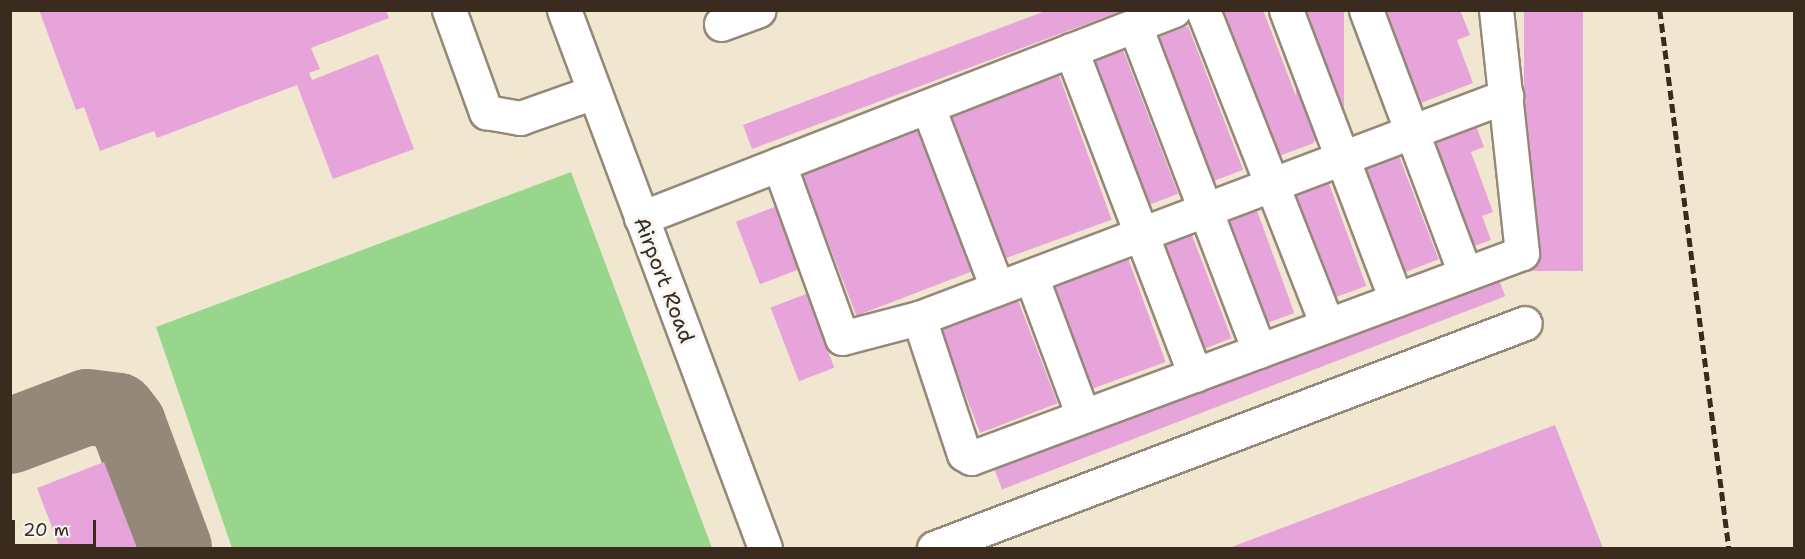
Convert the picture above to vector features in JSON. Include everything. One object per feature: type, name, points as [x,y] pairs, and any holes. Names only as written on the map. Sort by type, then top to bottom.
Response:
[{"type":"street","points":[[449,10],[486,111],[520,118],[594,92]]},
{"type":"street","name":"Airport Road","points":[[564,10],[765,549]]},
{"type":"street","points":[[720,24],[759,10]]},
{"type":"street","points":[[641,218],[1174,10]]},
{"type":"street","points":[[1203,10],[1327,325]]},
{"type":"street","points":[[1286,10],[1396,300]]},
{"type":"street","points":[[1366,10],[1465,274]]},
{"type":"street","points":[[919,318],[964,454],[971,458],[1522,253],[1496,10]]},
{"type":"street","points":[[1135,26],[1259,351]]},
{"type":"street","points":[[1071,50],[1195,375]]},
{"type":"street","points":[[779,164],[842,338],[919,318],[1506,96]]},
{"type":"street","points":[[928,106],[998,288]]},
{"type":"street","points":[[1030,276],[1083,416]]},
{"type":"street","points":[[934,549],[1525,323]]},
{"type":"green space","points":[[571,172],[712,548],[232,548],[156,327]]},
{"type":"building","points":[[39,10],[386,10],[389,18],[311,48],[320,69],[309,73],[312,80],[378,54],[414,149],[333,179],[297,85],[157,138],[154,131],[100,151],[84,107],[76,110]]},
{"type":"building","points":[[1048,10],[1121,11],[752,149],[743,125]]},
{"type":"building","points":[[1231,10],[1263,10],[1314,143],[1271,159],[1216,16]]},
{"type":"building","points":[[1296,10],[1344,10],[1344,141],[1296,141]]},
{"type":"building","points":[[1376,10],[1460,10],[1470,35],[1457,40],[1473,83],[1413,106]]},
{"type":"building","points":[[1524,10],[1583,10],[1583,271],[1524,271]]},
{"type":"building","points":[[1188,26],[1243,170],[1206,184],[1151,40]]},
{"type":"building","points":[[1123,50],[1178,194],[1141,208],[1086,64]]},
{"type":"building","points":[[1059,75],[1112,220],[996,262],[943,117]]},
{"type":"building","points":[[1475,123],[1484,147],[1471,152],[1493,212],[1482,216],[1491,240],[1466,249],[1426,141]]},
{"type":"building","points":[[916,128],[971,272],[856,316],[801,172]]},
{"type":"building","points":[[1397,151],[1439,259],[1397,275],[1355,167]]},
{"type":"building","points":[[1327,178],[1366,286],[1323,302],[1284,194]]},
{"type":"building","points":[[1255,205],[1294,313],[1258,326],[1218,218]]},
{"type":"building","points":[[777,206],[801,269],[760,284],[736,222]]},
{"type":"building","points":[[1190,230],[1232,338],[1196,352],[1155,244]]},
{"type":"building","points":[[1126,253],[1166,362],[1086,391],[1046,282]]},
{"type":"building","points":[[1496,272],[1505,296],[1002,489],[993,465]]},
{"type":"building","points":[[806,294],[834,368],[799,381],[771,308]]},
{"type":"building","points":[[1016,295],[1058,403],[980,433],[939,325]]},
{"type":"building","points":[[1555,425],[1603,548],[1229,548]]},
{"type":"building","points":[[104,462],[137,548],[60,548],[37,488]]},
{"type":"taxiway","points":[[10,436],[87,407],[118,411],[128,424],[174,548]]},
{"type":"railway","points":[[1660,10],[1729,548]]}]
